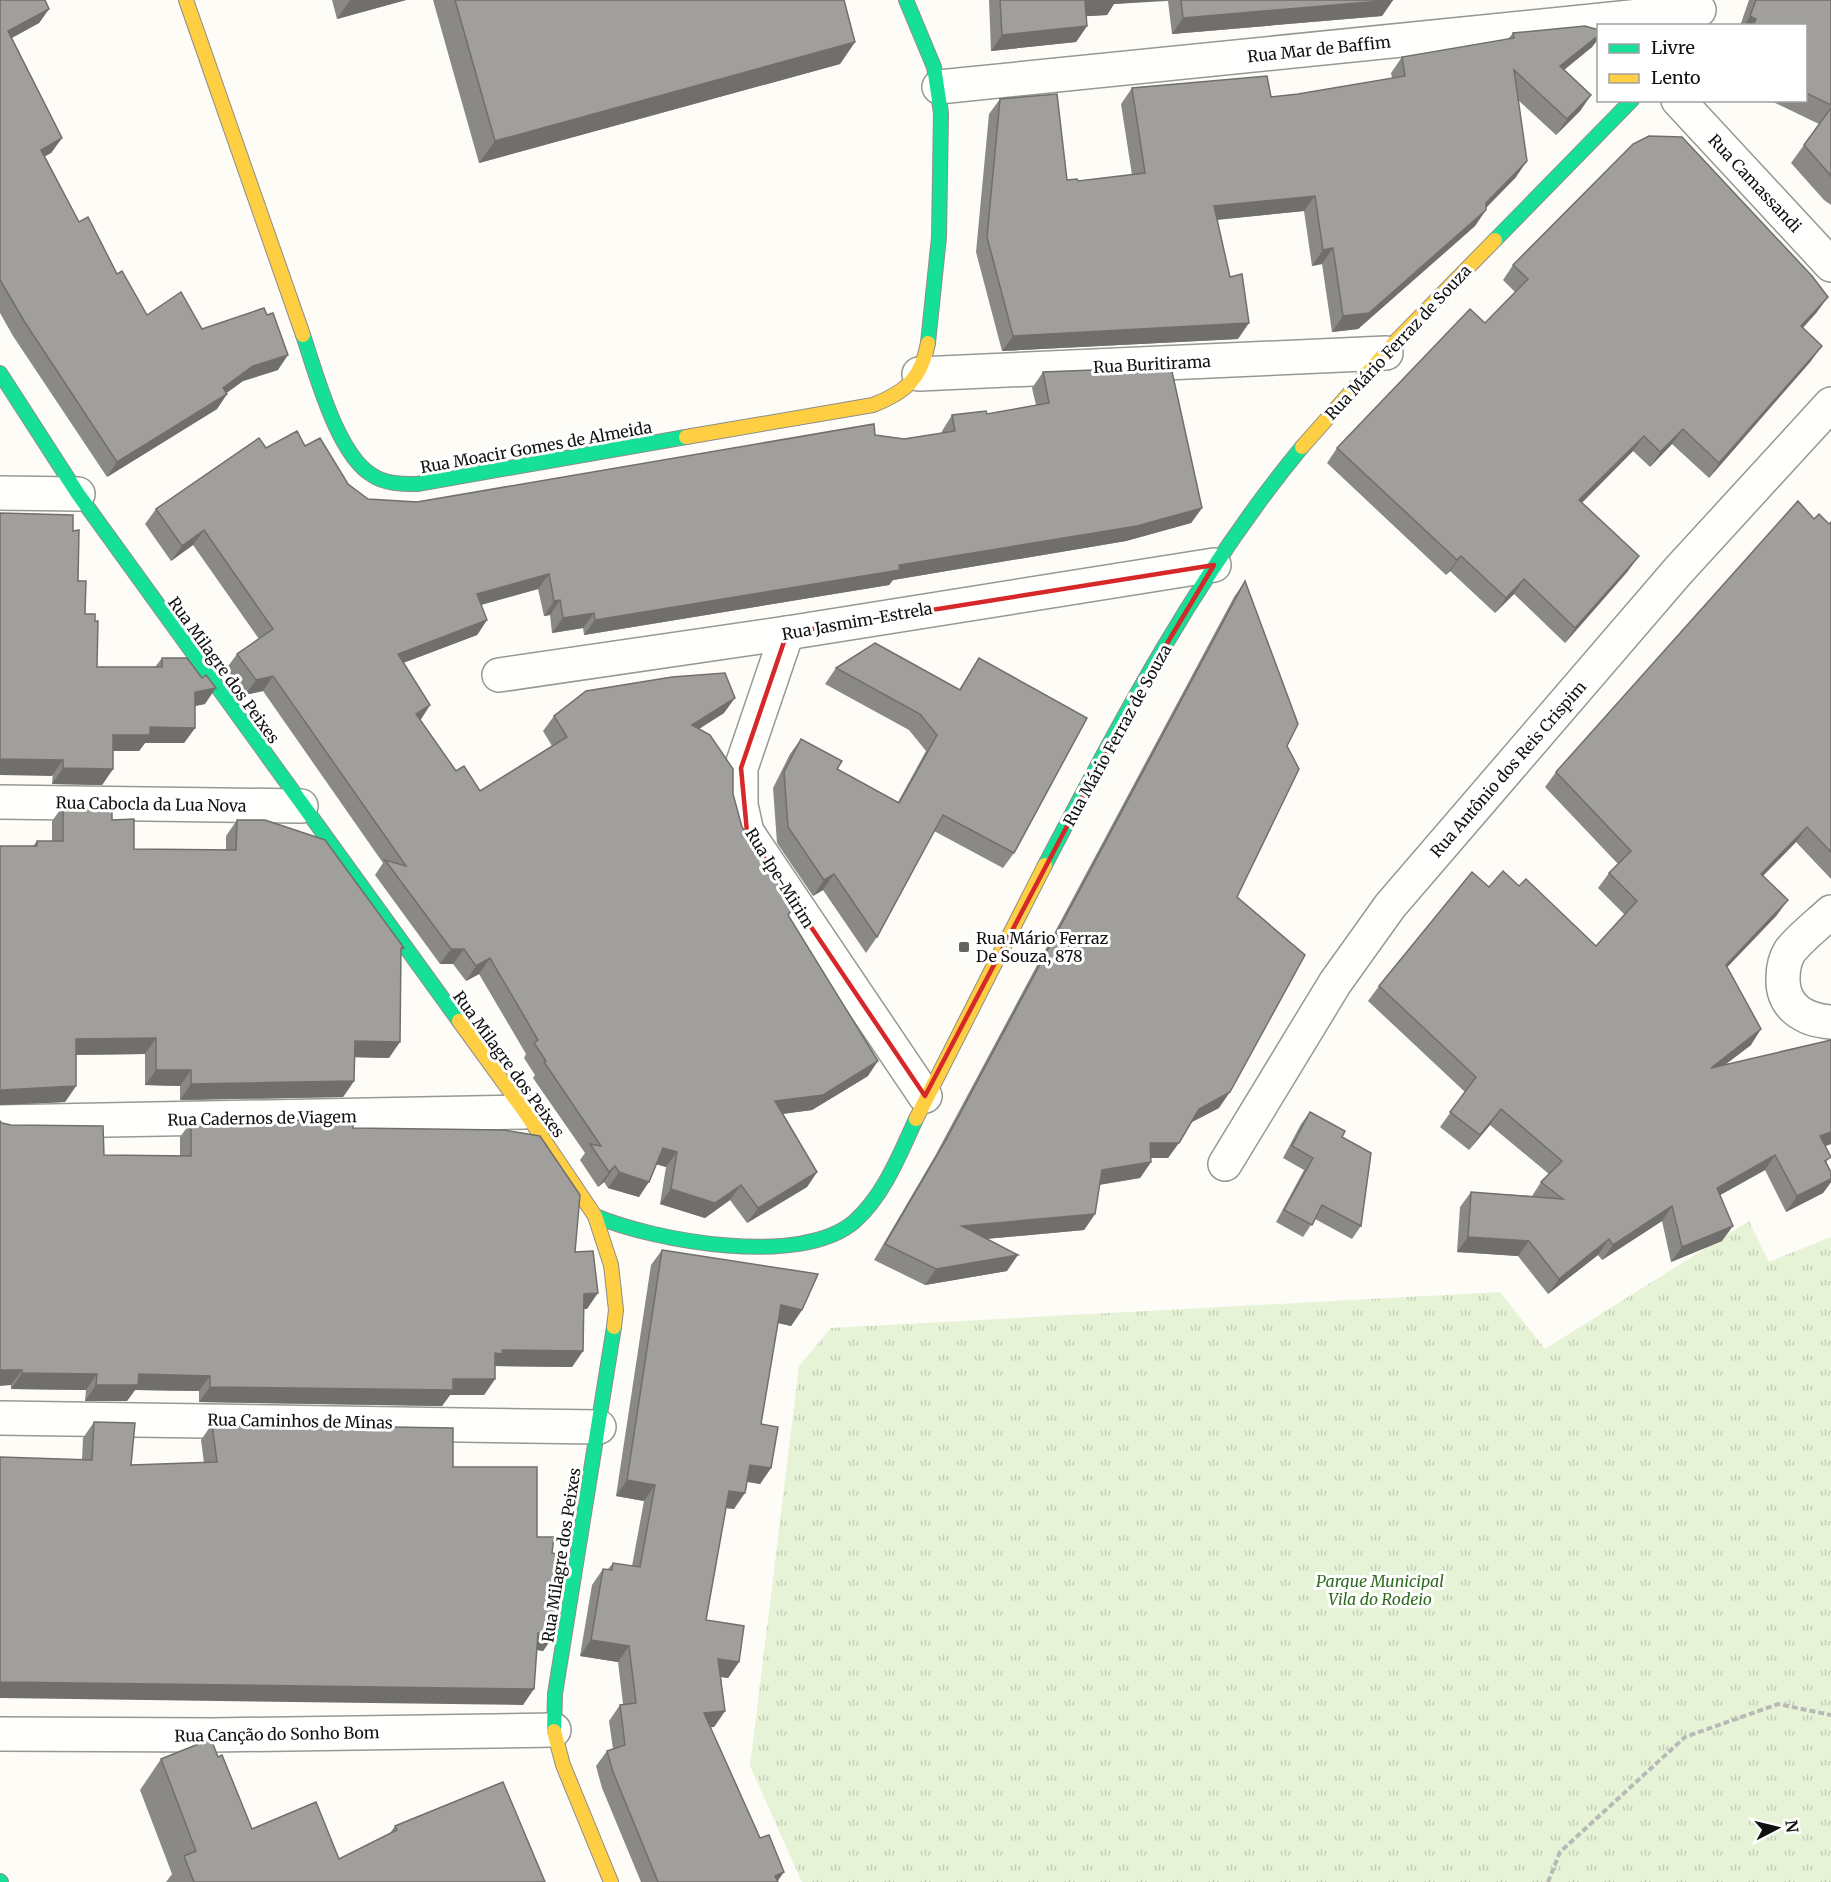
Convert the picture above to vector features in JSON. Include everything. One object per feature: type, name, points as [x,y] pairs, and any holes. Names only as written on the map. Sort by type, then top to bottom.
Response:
[{"type":"street","name":"Rua Moacir Gomes de Almeida","points":[[186,0],[332,418],[360,467],[376,479],[395,484],[417,484],[873,405],[890,399],[919,374]]},
{"type":"street","points":[[906,0],[939,87],[942,140],[934,294],[924,358],[919,374]]},
{"type":"street","name":"Rua Mar de Baffim","points":[[939,87],[1697,12]]},
{"type":"street","name":"Rua Mário Ferraz de Souza","points":[[595,1216],[617,1225],[739,1246],[765,1248],[813,1243],[854,1223],[880,1191],[925,1096],[1135,697],[1214,565],[1252,511],[1336,405],[1630,102]]},
{"type":"street","name":"Rua Camassandi","points":[[1680,102],[1831,265]]},
{"type":"street","name":"Rua Buritirama","points":[[919,374],[1386,353]]},
{"type":"street","name":"Rua Milagre dos Peixes","points":[[0,373],[78,494],[301,806],[525,1112],[595,1216],[611,1265],[616,1310],[555,1694],[554,1731],[563,1766],[611,1882]]},
{"type":"street","name":"Rua Antônio dos Reis Crispim","points":[[1225,1164],[1335,983],[1390,906],[1678,571],[1831,404]]},
{"type":"street","points":[[0,493],[78,494]]},
{"type":"street","name":"Rua Jasmim-Estrela","points":[[499,675],[787,633],[1214,565]]},
{"type":"street","name":"Rua Ipe-Mirim","points":[[787,633],[741,768],[741,805],[747,832],[925,1096]]},
{"type":"street","name":"Rua Cabocla da Lua Nova","points":[[0,802],[301,806]]},
{"type":"street","points":[[1831,912],[1790,952],[1784,966],[1785,996],[1793,1010],[1804,1016],[1831,1022]]},
{"type":"street","name":"Rua Cadernos de Viagem","points":[[0,1122],[525,1112]]},
{"type":"street","name":"Rua Caminhos de Minas","points":[[0,1418],[599,1427]]},
{"type":"street","name":"Rua Canção do Sonho Bom","points":[[0,1734],[213,1735],[554,1731]]},
{"type":"path","points":[[1548,1882],[1560,1852],[1685,1737],[1778,1704],[1831,1715]]},
{"type":"highlighted area","points":[[1214,565],[1135,697],[925,1096],[747,832],[741,768],[787,633]]},
{"type":"green space","name":"Parque Municipal Vila do Rodeio","points":[[1749,1221],[1769,1262],[1831,1237],[1831,1882],[802,1882],[750,1766],[799,1366],[831,1328],[1500,1292],[1545,1349]]},
{"type":"building","points":[[0,0],[45,0],[49,9],[8,31],[62,138],[41,150],[79,222],[88,217],[117,274],[122,271],[147,315],[181,292],[202,329],[264,308],[267,315],[273,313],[288,355],[253,366],[223,388],[227,394],[117,462],[24,321],[0,280]]},
{"type":"building","points":[[455,0],[844,0],[855,42],[495,141]]},
{"type":"building","points":[[1000,0],[1109,0],[1085,1],[1087,26],[1002,35]]},
{"type":"building","points":[[1181,0],[1393,0],[1183,18]]},
{"type":"building","points":[[1756,0],[1831,0],[1831,105],[1807,93],[1807,24],[1754,24],[1756,19],[1750,16]]},
{"type":"building","points":[[1585,26],[1597,29],[1597,37],[1560,66],[1591,95],[1567,119],[1514,70],[1527,161],[1486,203],[1486,210],[1369,313],[1343,316],[1333,248],[1323,250],[1315,196],[1214,206],[1230,277],[1242,274],[1249,323],[1013,336],[987,237],[1000,99],[1057,94],[1067,180],[1077,179],[1078,181],[1145,173],[1132,88],[1267,76],[1271,97],[1298,94],[1405,76],[1402,57],[1514,38],[1513,33]]},
{"type":"building","points":[[1831,108],[1831,176],[1804,145]]},
{"type":"building","points":[[1649,136],[1682,137],[1812,276],[1828,297],[1801,326],[1822,346],[1719,463],[1683,429],[1660,452],[1644,436],[1579,500],[1639,556],[1575,628],[1524,579],[1506,598],[1461,556],[1457,560],[1337,448],[1470,309],[1485,323],[1528,279],[1513,265],[1633,144]]},
{"type":"building","points":[[1171,367],[1202,508],[1137,526],[899,565],[900,570],[595,620],[594,613],[563,618],[560,600],[554,601],[549,574],[477,594],[487,620],[398,654],[430,705],[416,714],[456,771],[464,766],[480,791],[567,737],[554,716],[586,691],[672,677],[725,673],[735,698],[692,725],[710,735],[733,769],[733,794],[742,827],[795,905],[788,915],[878,1061],[823,1095],[775,1101],[817,1172],[758,1208],[741,1185],[715,1203],[671,1189],[677,1152],[663,1148],[649,1182],[619,1172],[615,1166],[609,1172],[590,1144],[601,1146],[544,1062],[546,1061],[534,1043],[538,1040],[490,958],[476,966],[464,949],[451,949],[385,860],[406,866],[273,676],[256,680],[237,654],[273,629],[204,530],[182,546],[156,509],[259,438],[266,448],[297,431],[305,446],[320,438],[348,484],[368,499],[417,502],[874,424],[875,435],[904,439],[955,431],[952,415],[986,411],[987,414],[1049,403],[1043,372]]},
{"type":"building","points":[[1798,501],[1814,519],[1819,514],[1829,524],[1831,522],[1831,852],[1807,827],[1761,874],[1788,900],[1726,965],[1761,1029],[1711,1068],[1831,1040],[1831,1132],[1820,1136],[1831,1157],[1825,1161],[1831,1172],[1831,1179],[1797,1196],[1775,1155],[1717,1188],[1733,1226],[1682,1247],[1672,1206],[1613,1245],[1609,1239],[1559,1279],[1529,1241],[1468,1237],[1471,1192],[1563,1199],[1541,1182],[1562,1161],[1501,1109],[1480,1135],[1450,1112],[1476,1077],[1379,986],[1472,872],[1489,887],[1503,871],[1519,886],[1526,879],[1596,946],[1637,901],[1609,873],[1631,851],[1556,772]]},
{"type":"building","points":[[0,513],[73,515],[73,531],[79,530],[78,581],[86,581],[85,614],[95,614],[95,621],[98,621],[97,667],[162,667],[162,658],[187,658],[202,678],[206,675],[216,688],[195,692],[195,728],[150,727],[150,735],[113,735],[113,769],[63,768],[63,760],[0,759]]},
{"type":"building","points":[[1245,581],[1298,724],[1287,746],[1299,769],[1237,897],[1305,955],[1230,1092],[1199,1109],[1179,1143],[1150,1143],[1151,1162],[1102,1170],[1095,1214],[962,1226],[1018,1255],[936,1269],[885,1244],[946,1140]]},
{"type":"building","points":[[875,643],[960,690],[979,658],[1087,718],[1014,853],[943,815],[877,937],[834,874],[824,880],[788,827],[784,772],[801,739],[842,761],[837,769],[899,803],[937,735],[920,714],[836,668]]},
{"type":"building","points":[[63,806],[112,806],[112,820],[134,819],[134,849],[236,850],[237,820],[265,820],[325,840],[404,948],[401,948],[400,1042],[355,1041],[354,1081],[191,1084],[191,1070],[156,1070],[156,1038],[76,1039],[76,1086],[2,1090],[0,1092],[0,846],[37,846],[37,841],[63,841]]},
{"type":"building","points":[[1310,1112],[1345,1131],[1342,1137],[1371,1153],[1361,1226],[1322,1205],[1312,1225],[1284,1210],[1313,1158],[1292,1146]]},
{"type":"building","points":[[353,1119],[353,1128],[504,1130],[540,1136],[580,1195],[575,1252],[593,1251],[598,1293],[584,1294],[583,1351],[502,1350],[503,1354],[495,1353],[495,1379],[453,1379],[453,1390],[210,1387],[210,1376],[139,1374],[138,1385],[96,1385],[97,1374],[22,1373],[22,1370],[0,1370],[0,1121],[11,1125],[103,1126],[104,1155],[191,1156],[191,1122]]},
{"type":"building","points":[[662,1250],[818,1274],[802,1310],[781,1305],[761,1424],[778,1427],[771,1468],[750,1465],[745,1493],[729,1491],[706,1620],[744,1626],[739,1662],[718,1659],[725,1711],[704,1713],[760,1838],[769,1835],[784,1872],[775,1876],[778,1882],[658,1882],[613,1772],[607,1751],[625,1745],[620,1705],[636,1703],[629,1646],[591,1640],[603,1569],[612,1570],[613,1563],[640,1567],[655,1485],[627,1480]]},
{"type":"building","points":[[94,1422],[135,1423],[131,1465],[217,1462],[212,1424],[453,1428],[453,1467],[537,1467],[537,1537],[554,1537],[552,1553],[567,1556],[554,1635],[538,1633],[534,1689],[0,1682],[0,1457],[92,1460]]},
{"type":"building","points":[[211,1739],[218,1757],[222,1755],[252,1829],[316,1802],[339,1859],[397,1830],[395,1826],[503,1782],[545,1882],[194,1882],[184,1856],[196,1851],[161,1759]]},
{"type":"traffic: fast","points":[[906,0],[934,67],[941,113],[939,237],[928,343]]},
{"type":"traffic: fast","points":[[1495,240],[1630,102]]},
{"type":"traffic: fast","points":[[303,335],[329,411],[348,450],[372,475],[388,482],[417,484],[686,437]]},
{"type":"traffic: fast","points":[[0,373],[78,494],[459,1021]]},
{"type":"traffic: fast","points":[[1045,865],[1102,756],[1163,649],[1228,546],[1302,447]]},
{"type":"traffic: fast","points":[[595,1216],[653,1234],[728,1246],[765,1247],[800,1244],[831,1235],[855,1221],[875,1199],[916,1119]]},
{"type":"traffic: fast","points":[[554,1731],[555,1694],[614,1327]]},
{"type":"traffic: slow","points":[[186,0],[303,335]]},
{"type":"traffic: slow","points":[[1302,447],[1396,341],[1495,240]]},
{"type":"traffic: slow","points":[[686,437],[873,405],[895,395],[910,383],[921,366],[928,343]]},
{"type":"traffic: slow","points":[[916,1119],[1045,865]]},
{"type":"traffic: slow","points":[[459,1021],[525,1112],[595,1216],[611,1265],[616,1310],[614,1327]]},
{"type":"traffic: slow","points":[[554,1731],[563,1765],[611,1882]]},
{"type":"place","name":"Rua Mário Ferraz De Souza, 878","points":[[964,947]]}]
